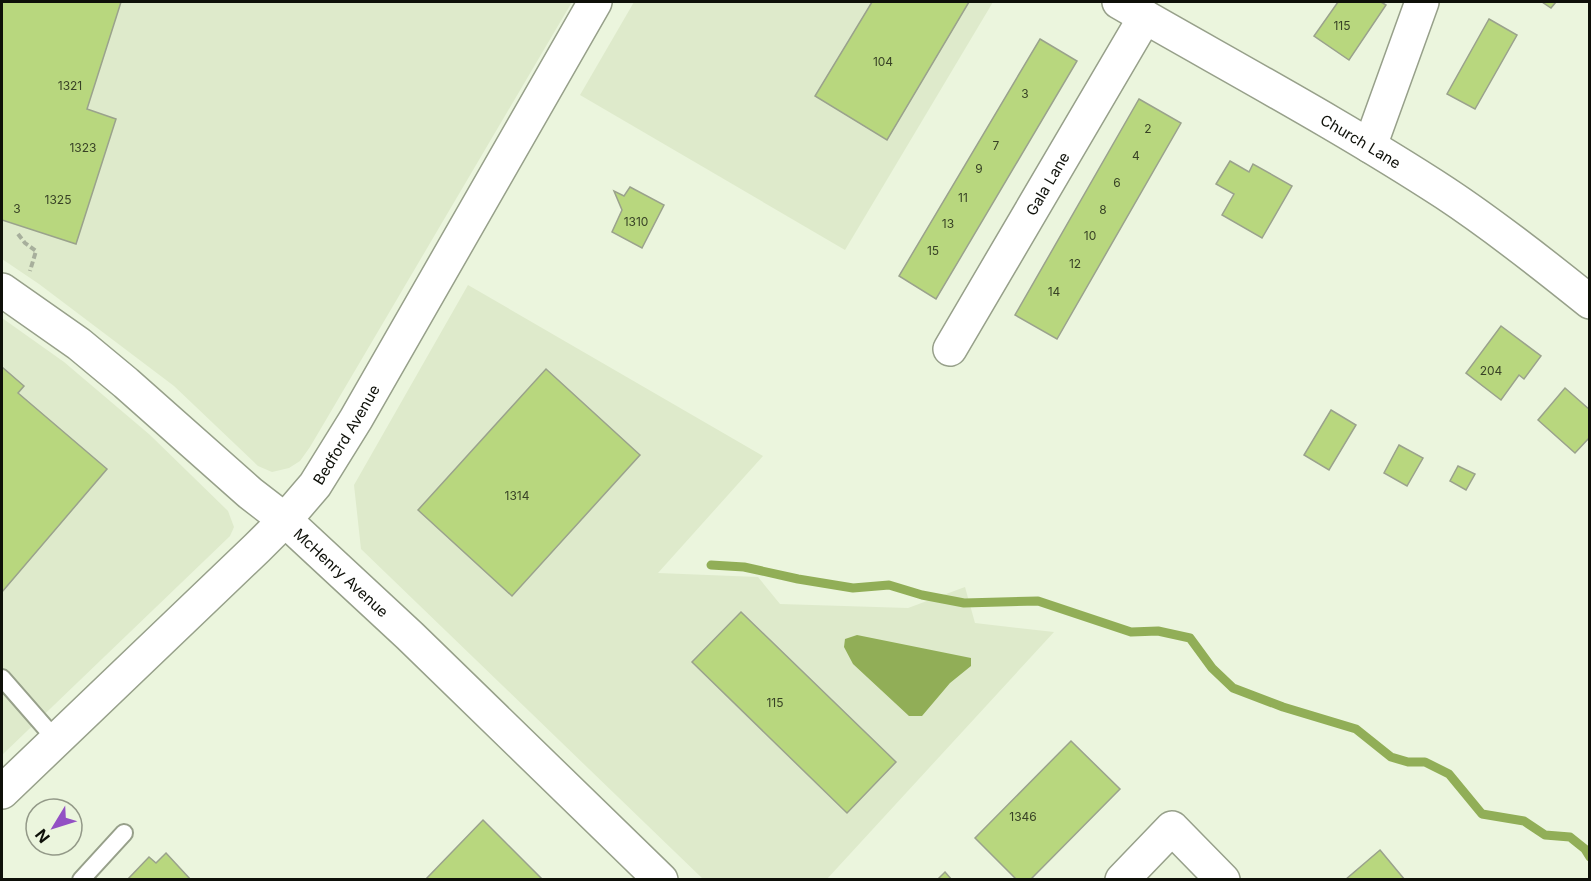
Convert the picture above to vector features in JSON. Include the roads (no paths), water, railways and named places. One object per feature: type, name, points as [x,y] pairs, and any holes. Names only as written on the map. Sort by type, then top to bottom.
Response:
[{"type":"street","name":"Bedford Avenue","points":[[2,792],[285,520],[315,485],[356,419],[595,2]]},
{"type":"street","points":[[1370,146],[1422,2]]},
{"type":"street","name":"Church Lane","points":[[1132,9],[1370,146],[1446,194],[1519,245],[1590,302]]},
{"type":"street","name":"Gala Lane","points":[[950,349],[1132,9]]},
{"type":"street","name":"McHenry Avenue","points":[[14,284],[79,344],[174,424],[250,493],[285,520],[410,636],[661,879]]},
{"type":"street","points":[[1122,879],[1172,828],[1222,879]]},
{"type":"lane","points":[[2,678],[57,741]]},
{"type":"lane","points":[[81,879],[124,833]]},
{"type":"waterway","points":[[711,565],[744,567],[853,588],[889,585],[922,595],[964,603],[1038,601],[1131,632],[1158,631],[1190,638],[1212,668],[1233,688],[1283,707],[1356,729],[1391,757],[1408,762],[1425,762],[1449,774],[1482,814],[1524,821],[1545,835],[1570,837],[1585,849],[1590,857]]}]
